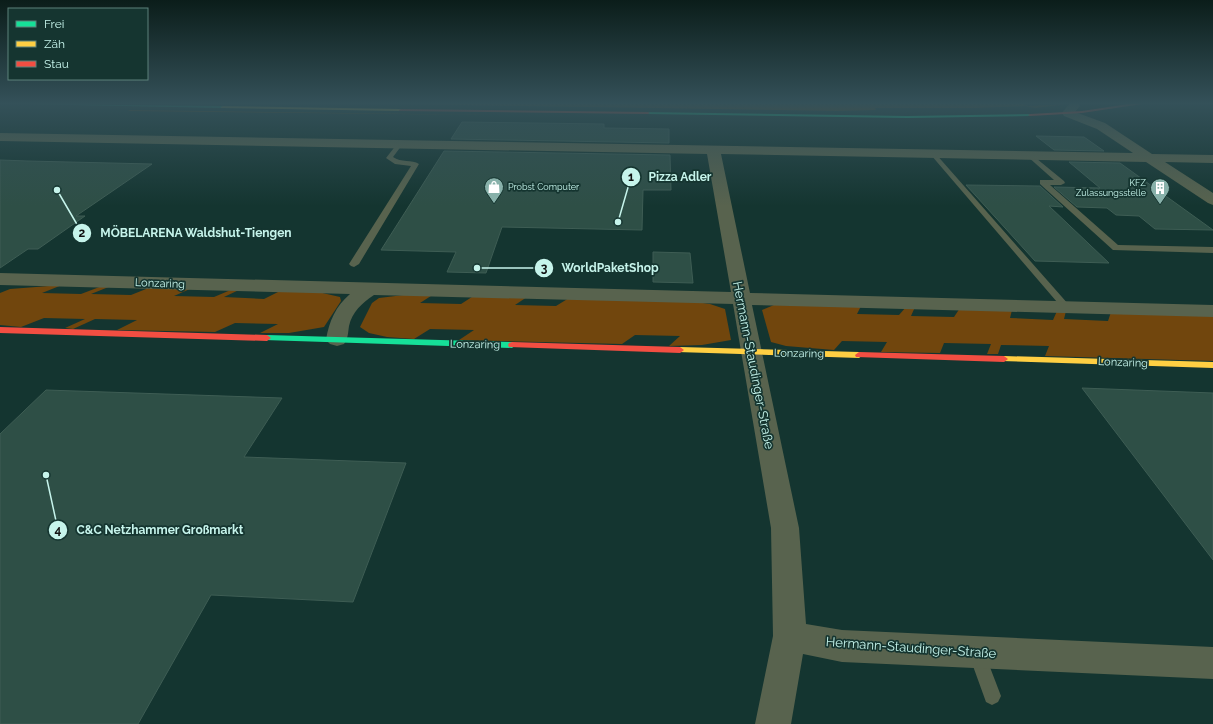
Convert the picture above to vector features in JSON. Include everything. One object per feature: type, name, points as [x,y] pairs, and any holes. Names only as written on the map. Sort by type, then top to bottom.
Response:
[{"type":"main road","name":"Lonzaring","points":[[0,330],[1213,365]]},
{"type":"street","points":[[39,138],[1213,159]]},
{"type":"street","points":[[1119,138],[1213,200]]},
{"type":"street","name":"Hermann-Staudinger-Straße","points":[[713,150],[785,528],[790,636],[842,646],[1213,663]]},
{"type":"street","name":"Lonzaring","points":[[0,280],[1213,311]]},
{"type":"street","points":[[337,340],[338,326],[344,312],[354,300],[369,289]]},
{"type":"street","points":[[773,724],[790,636]]},
{"type":"lane","points":[[354,264],[416,164],[397,163],[389,158],[399,145]]},
{"type":"lane","points":[[933,154],[1066,307]]},
{"type":"lane","points":[[1029,156],[1061,182],[1043,182],[1116,248],[1213,250]]},
{"type":"lane","points":[[976,652],[992,696]]},
{"type":"shaded area","points":[[62,285],[42,293],[81,294],[102,286],[111,286],[91,294],[131,295],[151,287],[192,288],[174,296],[214,297],[233,289],[241,289],[224,297],[264,299],[282,290],[318,292],[340,297],[341,301],[324,327],[289,333],[260,333],[278,324],[235,323],[215,332],[117,330],[137,320],[95,319],[73,329],[65,328],[85,319],[44,318],[21,327],[0,325],[0,293],[10,289]]},
{"type":"shaded area","points":[[412,294],[434,294],[420,303],[461,304],[475,295],[527,297],[515,305],[556,306],[569,298],[681,300],[710,304],[725,309],[731,340],[702,345],[669,346],[680,336],[635,335],[622,344],[459,340],[474,330],[430,329],[414,339],[387,337],[369,333],[360,327],[372,303],[379,298]]},
{"type":"shaded area","points":[[774,305],[861,306],[857,314],[899,315],[906,307],[915,307],[911,316],[954,317],[960,308],[1012,310],[1010,318],[1053,320],[1057,311],[1066,311],[1064,319],[1108,321],[1111,312],[1213,315],[1213,361],[1045,356],[1049,346],[1001,345],[998,354],[987,354],[991,344],[944,343],[940,353],[881,352],[887,342],[842,341],[834,350],[786,346],[771,342],[762,310]]},
{"type":"building","points":[[452,138],[669,138],[669,143],[451,139]]},
{"type":"building","points":[[1038,138],[1085,138],[1104,151],[1054,150]]},
{"type":"building","points":[[444,151],[670,155],[671,190],[643,190],[642,230],[502,227],[486,273],[447,272],[456,252],[381,250]]},
{"type":"building","points":[[0,160],[152,164],[76,216],[85,216],[38,249],[28,249],[0,268]]},
{"type":"building","points":[[1069,162],[1120,163],[1213,230],[1155,229],[1139,216],[1116,215],[1107,208],[1077,207],[1054,187],[1100,188]]},
{"type":"building","points":[[966,185],[1040,186],[1063,207],[1049,206],[1109,263],[1035,261]]},
{"type":"building","points":[[653,252],[690,253],[693,283],[653,282]]},
{"type":"building","points":[[1082,388],[1213,393],[1213,560]]},
{"type":"building","points":[[46,390],[282,398],[244,457],[406,463],[353,602],[211,595],[138,724],[0,724],[0,434]]},
{"type":"traffic: fast","points":[[267,338],[512,345]]},
{"type":"traffic: slow","points":[[680,350],[859,355]]},
{"type":"traffic: slow","points":[[1004,359],[1213,365]]},
{"type":"traffic: jam","points":[[0,330],[267,338]]},
{"type":"traffic: jam","points":[[512,345],[680,350]]},
{"type":"traffic: jam","points":[[859,355],[1004,359]]},
{"type":"place","name":"MÖBELARENA Waldshut-Tiengen","points":[[57,190]]},
{"type":"place","name":"Probst Computer","points":[[494,204]]},
{"type":"place","name":"KFZ Zulassungsstelle","points":[[1160,205]]},
{"type":"place","name":"Pizza Adler","points":[[618,222]]},
{"type":"place","name":"WorldPaketShop","points":[[477,268]]},
{"type":"place","name":"C&C Netzhammer Großmarkt","points":[[46,475]]}]
